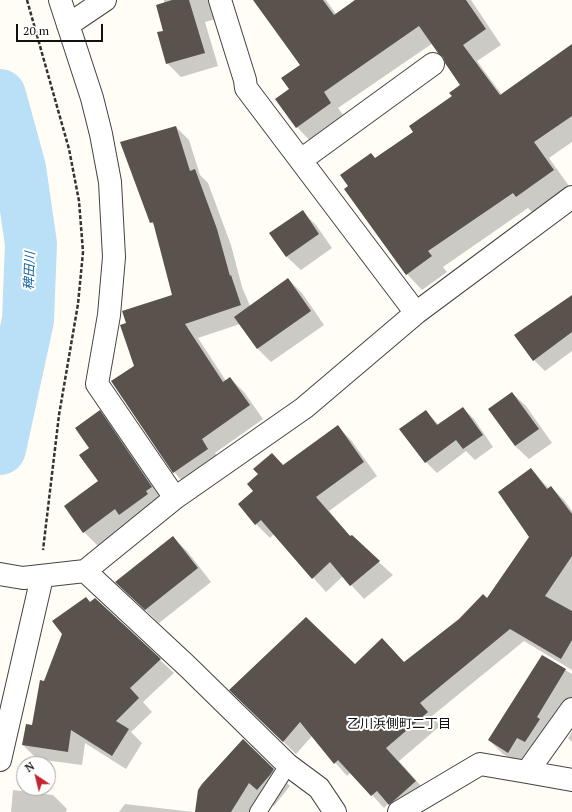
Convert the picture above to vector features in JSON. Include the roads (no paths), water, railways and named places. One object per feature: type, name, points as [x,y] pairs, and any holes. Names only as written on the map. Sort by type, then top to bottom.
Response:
[{"type":"street","points":[[60,0],[92,98],[110,182],[114,257],[109,315],[97,384],[175,498]]},
{"type":"street","points":[[68,25],[105,0]]},
{"type":"street","points":[[220,0],[245,80],[246,88],[416,313]]},
{"type":"street","points":[[301,160],[433,64]]},
{"type":"street","points":[[0,574],[33,578],[85,571],[175,498],[304,408],[416,313],[572,197]]},
{"type":"street","points":[[85,571],[188,667],[288,765],[319,788],[335,812]]},
{"type":"street","points":[[0,760],[33,578]]},
{"type":"street","points":[[527,772],[572,709]]},
{"type":"street","points":[[399,812],[480,764],[572,780]]},
{"type":"lane","points":[[258,812],[288,765]]},
{"type":"waterway","name":"稗田川","points":[[0,95],[20,168],[31,244],[28,320],[0,449]]},
{"type":"district","name":"乙川浜側町二丁目","points":[[399,724]]}]
